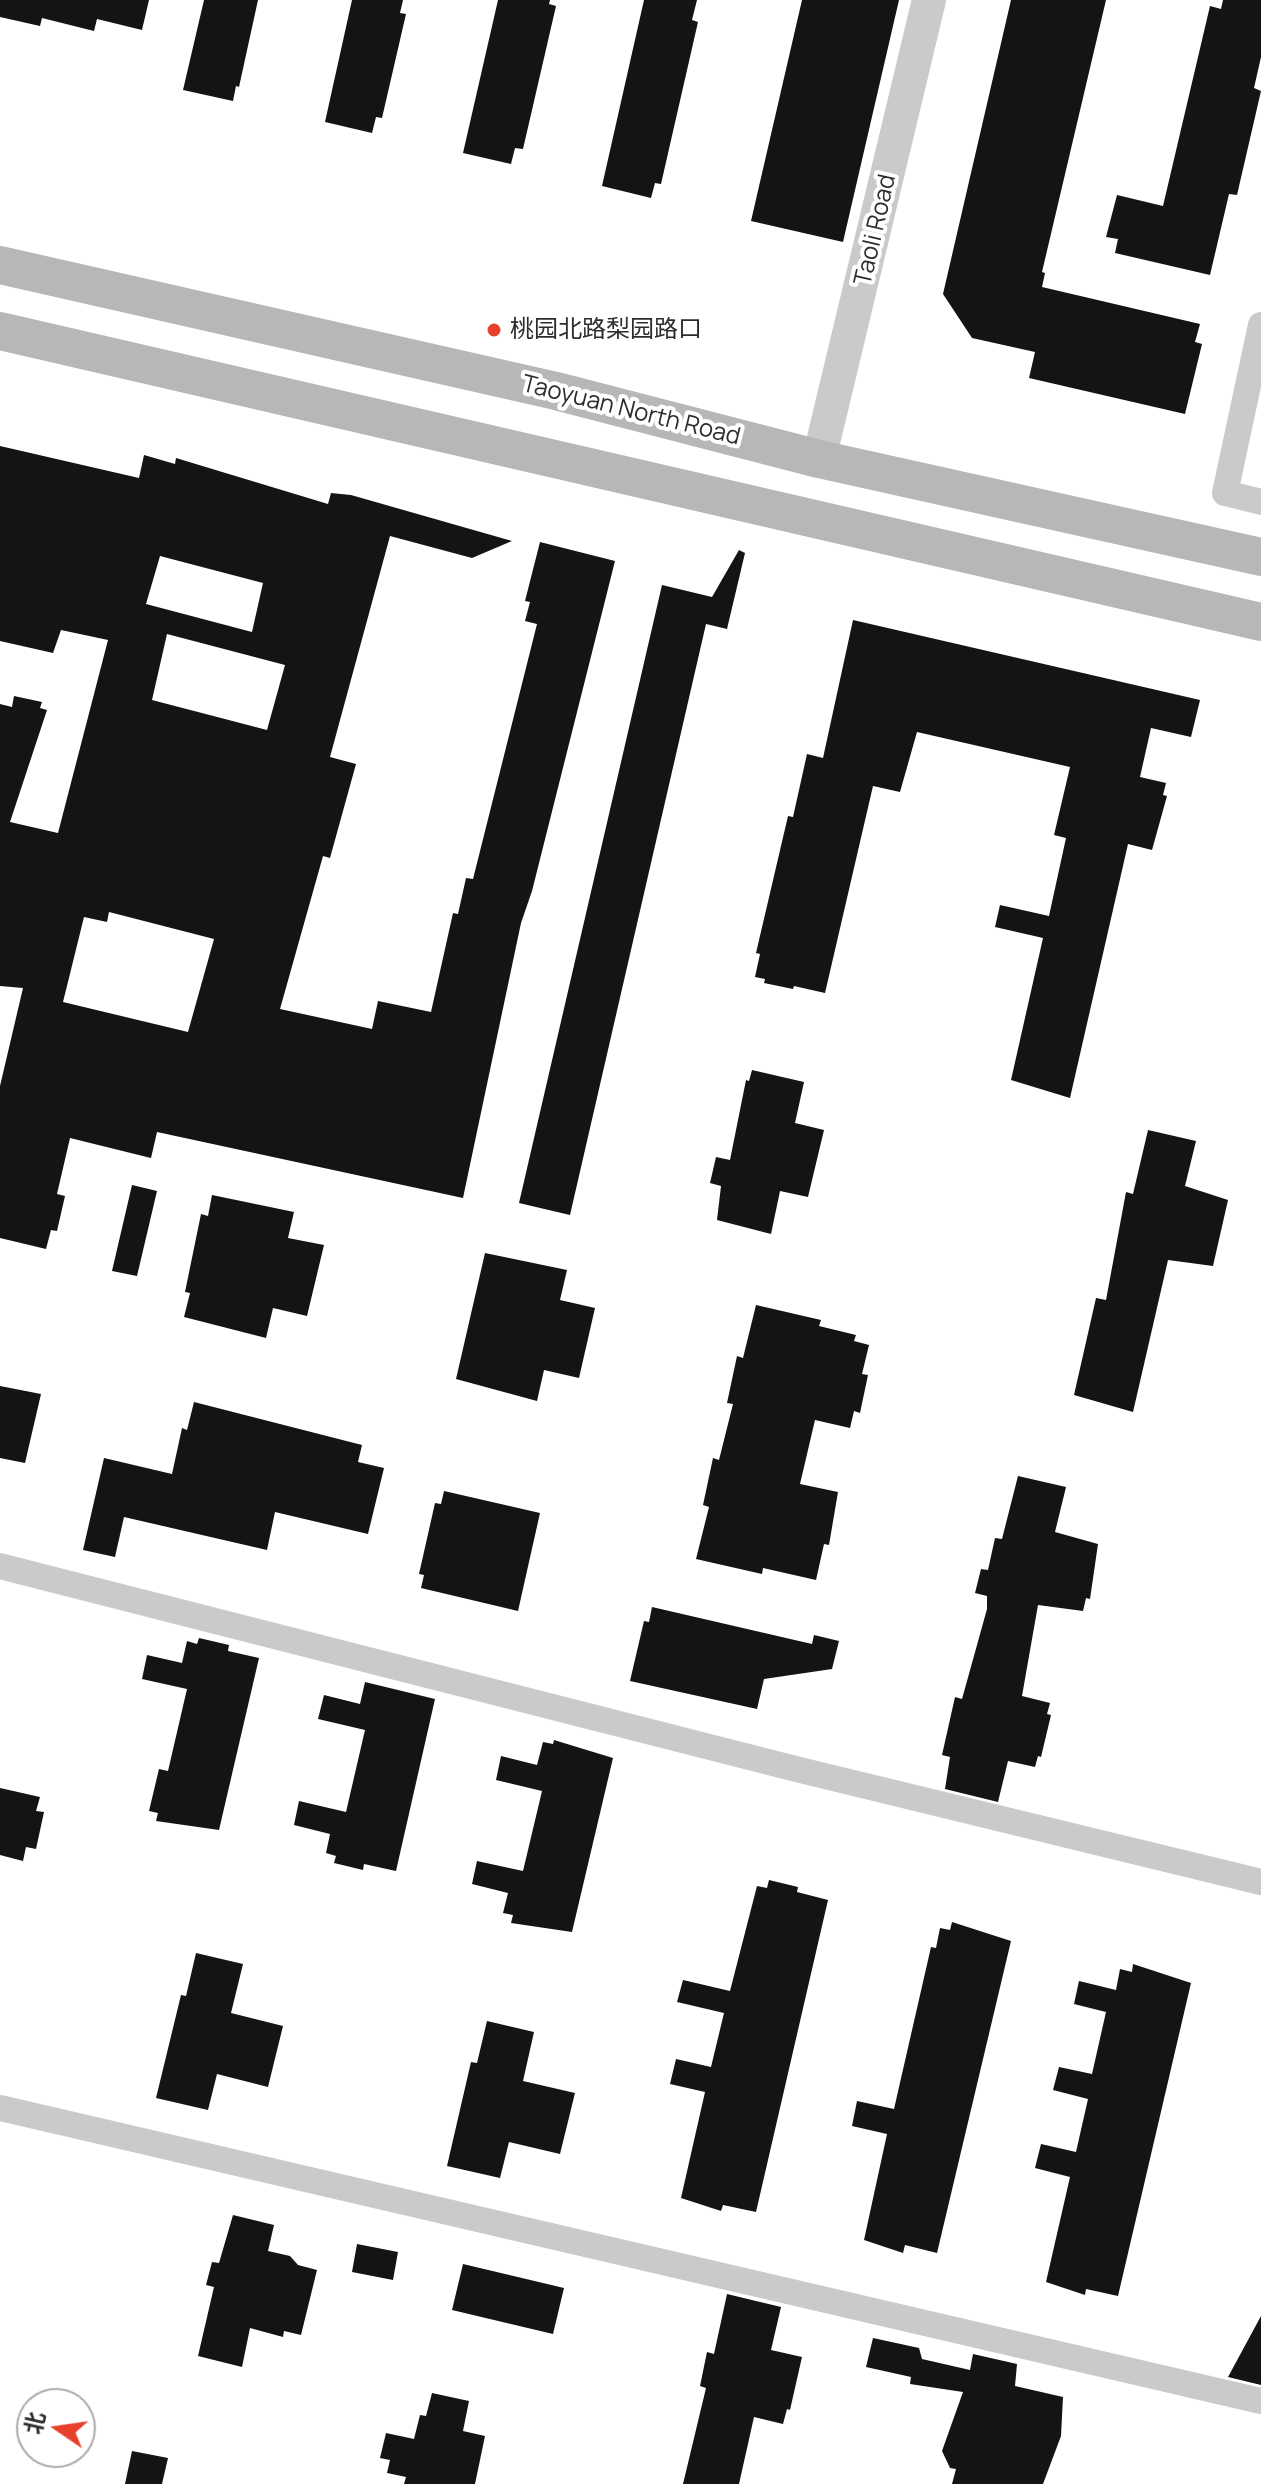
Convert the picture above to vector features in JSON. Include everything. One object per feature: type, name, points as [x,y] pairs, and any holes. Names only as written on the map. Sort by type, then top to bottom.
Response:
[{"type":"main road","name":"Taoyuan North Road","points":[[0,265],[556,391],[819,459],[1261,557]]},
{"type":"main road","points":[[0,331],[1261,622]]},
{"type":"street","name":"Taoli Road","points":[[819,459],[929,0]]},
{"type":"street","points":[[1261,325],[1225,493],[1261,502]]},
{"type":"street","points":[[0,1566],[796,1769],[1261,1882]]},
{"type":"street","points":[[0,2108],[1261,2401]]},
{"type":"building","points":[[0,0],[149,0],[142,30],[97,19],[94,31],[42,18],[40,26],[0,17]]},
{"type":"building","points":[[204,0],[258,0],[239,87],[236,86],[233,101],[183,90]]},
{"type":"building","points":[[352,0],[403,0],[400,13],[406,14],[382,118],[376,117],[372,133],[325,122]]},
{"type":"building","points":[[498,0],[550,0],[549,4],[556,6],[523,149],[515,148],[511,164],[463,153]]},
{"type":"building","points":[[644,0],[697,0],[692,20],[698,22],[661,184],[655,183],[651,198],[602,186]]},
{"type":"building","points":[[802,0],[899,0],[843,242],[751,221]]},
{"type":"building","points":[[1011,0],[1106,0],[1042,272],[1045,273],[1042,287],[1200,324],[1195,342],[1202,344],[1185,414],[1029,378],[1035,352],[972,338],[943,294]]},
{"type":"building","points":[[1223,0],[1261,0],[1261,57],[1254,88],[1261,91],[1237,195],[1229,194],[1210,275],[1115,253],[1118,239],[1106,237],[1117,195],[1163,206],[1210,6],[1221,9]]},
{"type":"building","points":[[0,446],[139,478],[144,455],[175,464],[176,458],[328,504],[331,493],[351,495],[512,541],[472,558],[390,536],[330,757],[356,764],[330,858],[323,856],[280,1009],[372,1029],[378,1001],[431,1012],[453,913],[458,914],[466,878],[473,879],[537,624],[525,621],[530,602],[525,601],[540,542],[615,561],[532,891],[521,923],[463,1198],[157,1132],[151,1158],[70,1138],[57,1194],[65,1196],[57,1231],[51,1230],[46,1249],[0,1238],[0,1086],[23,988],[0,986],[0,704],[12,707],[14,696],[42,702],[40,708],[47,710],[10,822],[58,833],[108,640],[61,630],[53,653],[0,641]],"holes":[[[160,556],[263,583],[252,632],[146,604]],[[167,634],[285,665],[267,730],[152,700]],[[109,912],[214,939],[188,1032],[63,1002],[84,917],[107,922]]]},
{"type":"building","points":[[739,550],[745,553],[727,629],[706,624],[570,1215],[519,1203],[662,585],[712,597]]},
{"type":"building","points":[[853,620],[1200,700],[1191,737],[1151,728],[1140,777],[1166,783],[1163,795],[1167,796],[1152,850],[1128,844],[1070,1098],[1011,1080],[1043,938],[995,927],[1000,905],[1049,916],[1066,838],[1054,835],[1070,767],[917,732],[900,792],[873,786],[825,993],[764,983],[765,979],[755,977],[760,954],[756,953],[788,816],[793,817],[807,754],[823,758]]},
{"type":"building","points":[[752,1070],[804,1082],[795,1123],[824,1130],[808,1197],[780,1191],[771,1234],[717,1220],[721,1186],[710,1183],[716,1157],[730,1160],[746,1080],[749,1081]]},
{"type":"building","points":[[1148,1130],[1196,1141],[1185,1186],[1228,1200],[1213,1266],[1168,1260],[1133,1412],[1074,1395],[1096,1298],[1106,1300],[1126,1192],[1133,1194]]},
{"type":"building","points":[[132,1185],[157,1191],[137,1276],[112,1271]]},
{"type":"building","points":[[212,1195],[294,1212],[288,1238],[324,1245],[307,1316],[273,1308],[266,1338],[184,1317],[190,1293],[185,1292],[201,1214],[208,1216]]},
{"type":"building","points":[[485,1253],[567,1270],[560,1300],[595,1308],[579,1378],[544,1370],[537,1401],[456,1379]]},
{"type":"building","points":[[756,1305],[821,1320],[819,1326],[856,1335],[854,1341],[869,1345],[862,1374],[868,1375],[860,1413],[854,1411],[850,1428],[815,1420],[800,1484],[838,1492],[829,1545],[824,1544],[816,1580],[763,1568],[762,1574],[696,1559],[709,1507],[703,1505],[713,1458],[719,1460],[733,1404],[727,1403],[737,1356],[743,1358]]},
{"type":"building","points":[[0,1386],[41,1394],[25,1463],[0,1458]]},
{"type":"building","points":[[194,1402],[362,1445],[358,1462],[384,1468],[368,1534],[275,1512],[267,1550],[124,1517],[115,1557],[83,1550],[104,1458],[172,1474],[182,1428],[187,1430]]},
{"type":"building","points":[[1018,1476],[1066,1487],[1055,1532],[1098,1544],[1090,1599],[1086,1598],[1083,1611],[1038,1605],[1022,1696],[1050,1703],[1047,1714],[1051,1715],[1041,1757],[1038,1756],[1035,1767],[1008,1761],[998,1802],[945,1789],[950,1757],[942,1755],[955,1697],[962,1699],[987,1609],[987,1596],[975,1593],[981,1569],[988,1570],[995,1538],[1002,1539]]},
{"type":"building","points":[[444,1491],[540,1513],[518,1611],[421,1588],[424,1575],[419,1574],[435,1503],[441,1504]]},
{"type":"building","points":[[652,1607],[812,1644],[814,1635],[839,1641],[832,1669],[764,1679],[757,1709],[630,1681],[644,1621],[649,1622]]},
{"type":"building","points":[[199,1638],[229,1645],[228,1651],[259,1658],[219,1830],[156,1821],[158,1813],[149,1811],[159,1769],[168,1771],[187,1689],[142,1679],[147,1655],[182,1663],[187,1641],[197,1644]]},
{"type":"building","points":[[365,1682],[435,1699],[396,1871],[364,1864],[363,1870],[334,1863],[336,1856],[326,1853],[330,1834],[294,1825],[299,1801],[346,1812],[365,1730],[318,1719],[324,1695],[360,1704]]},
{"type":"building","points":[[554,1740],[613,1758],[572,1932],[511,1923],[513,1915],[503,1913],[508,1893],[472,1884],[477,1861],[523,1871],[542,1791],[496,1780],[501,1756],[537,1765],[543,1742],[553,1744]]},
{"type":"building","points":[[0,1788],[40,1797],[36,1811],[44,1812],[36,1849],[26,1847],[23,1861],[0,1855]]},
{"type":"building","points":[[769,1880],[798,1887],[797,1892],[828,1900],[756,2212],[723,2205],[721,2211],[681,2198],[705,2092],[670,2084],[676,2059],[711,2067],[724,2013],[677,2002],[683,1980],[730,1991],[757,1886],[767,1888]]},
{"type":"building","points":[[952,1922],[1011,1941],[937,2253],[905,2245],[903,2253],[864,2240],[887,2134],[852,2126],[857,2101],[894,2109],[931,1947],[936,1948],[940,1928],[950,1930]]},
{"type":"building","points":[[196,1953],[243,1964],[231,2013],[283,2026],[268,2087],[217,2074],[208,2110],[156,2098],[181,1995],[186,1996]]},
{"type":"building","points":[[1133,1964],[1191,1983],[1118,2296],[1086,2289],[1085,2295],[1046,2282],[1070,2177],[1035,2168],[1041,2144],[1076,2152],[1088,2099],[1053,2090],[1059,2067],[1092,2074],[1106,2012],[1074,2004],[1079,1981],[1116,1990],[1120,1969],[1132,1972]]},
{"type":"building","points":[[487,2021],[534,2032],[523,2081],[575,2093],[560,2154],[509,2142],[500,2178],[447,2166],[471,2062],[477,2063]]},
{"type":"building","points":[[233,2215],[274,2225],[268,2251],[290,2256],[298,2265],[317,2270],[301,2335],[284,2331],[283,2337],[250,2328],[242,2367],[198,2356],[214,2287],[206,2285],[212,2262],[219,2263]]},
{"type":"building","points":[[357,2244],[398,2252],[393,2280],[352,2272]]},
{"type":"building","points":[[463,2264],[564,2288],[553,2334],[452,2310]]},
{"type":"building","points":[[727,2294],[781,2307],[771,2350],[802,2357],[790,2410],[787,2409],[783,2424],[754,2417],[739,2484],[683,2484],[706,2388],[700,2386],[707,2352],[714,2354]]},
{"type":"building","points":[[1261,2316],[1261,2385],[1228,2377]]},
{"type":"building","points":[[873,2338],[919,2348],[922,2359],[970,2370],[973,2354],[1017,2364],[1015,2386],[1063,2397],[1061,2436],[1043,2484],[952,2484],[956,2469],[950,2468],[942,2451],[963,2392],[910,2384],[911,2377],[866,2367]]},
{"type":"building","points":[[432,2393],[469,2401],[463,2431],[485,2436],[475,2484],[404,2484],[406,2477],[387,2473],[390,2460],[380,2458],[386,2433],[414,2439],[420,2415],[426,2416]]},
{"type":"building","points":[[132,2451],[168,2458],[162,2484],[125,2484]]},
{"type":"place","name":"桃园北路梨园路口","points":[[494,330]]}]
